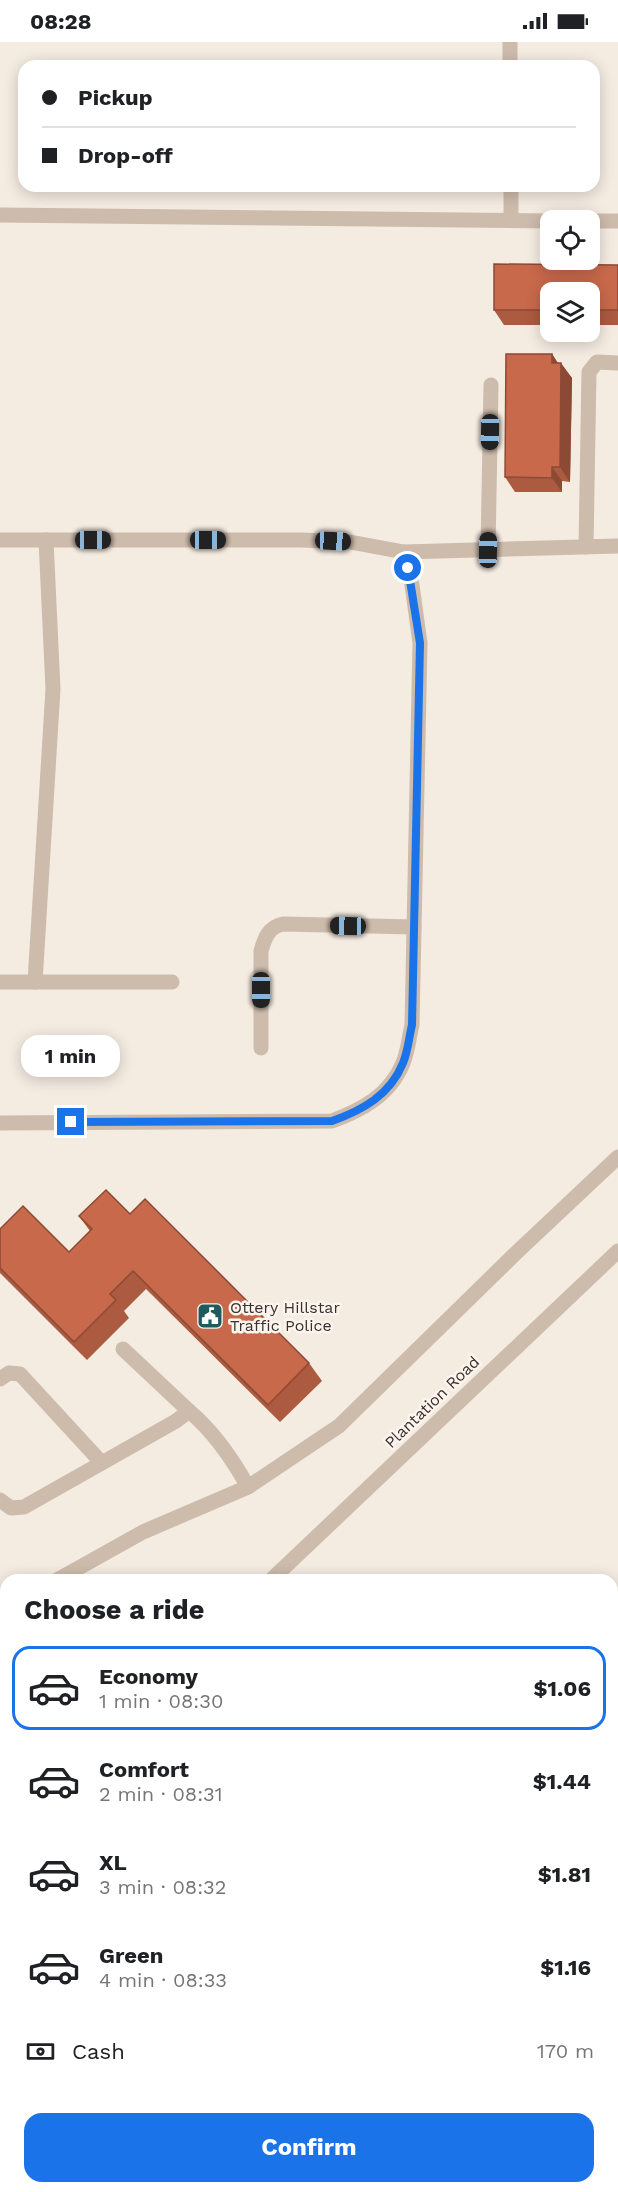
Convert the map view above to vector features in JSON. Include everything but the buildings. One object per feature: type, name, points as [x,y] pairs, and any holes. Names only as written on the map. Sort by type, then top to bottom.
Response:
[{"type":"street","points":[[510,42],[510,60]]},
{"type":"street","points":[[511,192],[511,220]]},
{"type":"street","points":[[0,215],[540,221]]},
{"type":"street","points":[[600,221],[618,221]]},
{"type":"street","points":[[586,547],[589,372],[597,362],[618,363]]},
{"type":"street","points":[[488,550],[491,385]]},
{"type":"street","points":[[0,540],[301,540],[350,542],[404,552],[618,546]]},
{"type":"street","points":[[35,982],[53,689],[46,540]]},
{"type":"street","points":[[0,1123],[332,1121],[352,1114],[372,1103],[387,1089],[403,1063],[412,1025],[420,643],[404,552]]},
{"type":"street","points":[[261,1048],[261,951],[266,936],[275,926],[283,924],[414,927]]},
{"type":"street","points":[[0,982],[172,982]]},
{"type":"street","points":[[68,1574],[143,1532],[248,1487],[339,1426],[618,1157]]},
{"type":"street","name":"Plantation Road","points":[[277,1574],[618,1251]]},
{"type":"street","points":[[123,1349],[204,1424],[233,1459],[248,1487]]},
{"type":"street","points":[[0,1379],[9,1373],[20,1374],[101,1462]]},
{"type":"street","points":[[0,1500],[11,1508],[24,1507],[176,1421],[189,1411]]},
{"type":"place","name":"Ottery Hillstar Traffic Police","points":[[210,1316]]},
{"type":"route","points":[[71,1122],[332,1121],[352,1114],[372,1103],[387,1089],[403,1063],[412,1025],[420,643],[408,568]]}]
